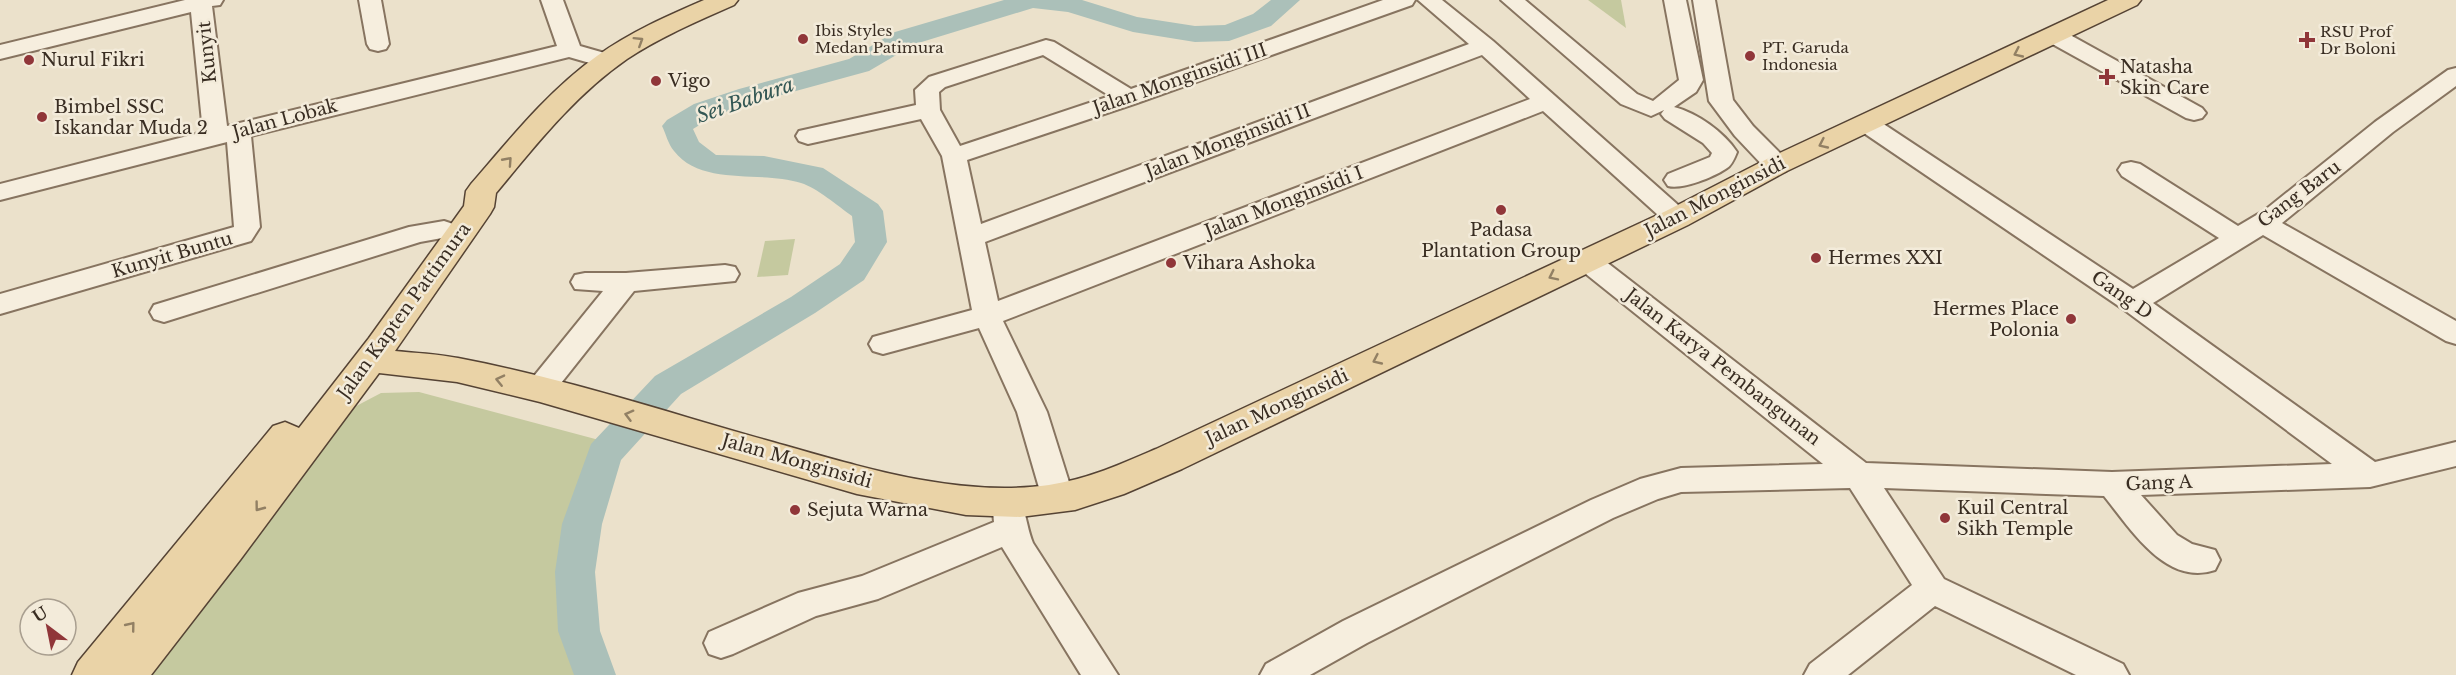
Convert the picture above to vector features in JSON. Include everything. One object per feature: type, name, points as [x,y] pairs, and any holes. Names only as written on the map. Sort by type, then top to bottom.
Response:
[{"type":"main road","name":"Jalan Kapten Pattimura","points":[[92,675],[349,357],[463,209],[558,104],[607,61],[644,37],[725,0]]},
{"type":"main road","name":"Jalan Monginsidi","points":[[370,360],[457,370],[540,389],[857,480],[943,498],[1009,516],[1058,498],[1099,488],[1169,459],[1677,218],[1784,162],[2128,0]]},
{"type":"main road","name":"Jalan Kapten Pattimura","points":[[126,675],[227,549],[370,360],[455,244],[479,207],[463,209]]},
{"type":"street","points":[[370,0],[378,44]]},
{"type":"street","points":[[552,0],[570,50],[607,61]]},
{"type":"street","name":"Jalan Monginsidi III","points":[[954,156],[1129,98],[1404,0]]},
{"type":"street","points":[[1429,0],[1485,46],[1677,218]]},
{"type":"street","points":[[1512,0],[1629,99],[1666,109],[1712,138],[1725,152],[1724,159],[1715,165],[1677,180]]},
{"type":"street","points":[[1666,109],[1688,87],[1691,80],[1675,0]]},
{"type":"street","points":[[1704,0],[1728,101],[1784,162]]},
{"type":"street","points":[[0,52],[207,1]]},
{"type":"street","name":"Kunyit","points":[[207,1],[227,134]]},
{"type":"street","points":[[2055,36],[2194,113]]},
{"type":"street","name":"Jalan Monginsidi II","points":[[970,238],[1485,46]]},
{"type":"street","points":[[1058,498],[1032,412],[987,316],[954,156],[928,110],[927,90],[937,82],[1046,47],[1129,98]]},
{"type":"street","name":"Jalan Lobak","points":[[0,192],[368,98],[570,50]]},
{"type":"street","name":"Gang Baru","points":[[2133,302],[2262,223],[2312,186],[2384,127],[2456,75]]},
{"type":"street","name":"Jalan Monginsidi I","points":[[883,344],[987,316],[1547,101]]},
{"type":"street","points":[[1666,109],[1728,101]]},
{"type":"street","points":[[807,136],[928,110]]},
{"type":"street","name":"Gang D","points":[[1867,124],[2133,302],[2370,475]]},
{"type":"street","name":"Kunyit Buntu","points":[[0,304],[242,235],[247,227],[227,134]]},
{"type":"street","points":[[2131,170],[2238,238]]},
{"type":"street","points":[[165,312],[418,233],[463,209]]},
{"type":"street","points":[[2262,223],[2456,334]]},
{"type":"street","name":"Jalan Karya Pembangunan","points":[[1586,260],[1859,475],[1932,589]]},
{"type":"street","points":[[585,282],[626,282],[725,274]]},
{"type":"street","points":[[540,389],[626,282]]},
{"type":"street","name":"Gang A","points":[[1278,675],[1355,632],[1602,509],[1651,488],[1681,480],[1859,475],[2112,484],[2370,475],[2456,454]]},
{"type":"street","points":[[2112,484],[2165,545],[2185,557],[2202,560]]},
{"type":"street","points":[[721,643],[810,603],[866,590],[1009,516],[1019,549],[1100,675]]},
{"type":"street","points":[[1824,674],[1932,589],[2111,675]]},
{"type":"green space","points":[[1588,0],[1621,0],[1626,28]]},
{"type":"green space","points":[[795,239],[788,275],[757,277],[765,241]]},
{"type":"green space","points":[[419,392],[614,444],[604,454],[582,524],[579,631],[595,675],[139,675],[343,413],[381,393]]},
{"type":"waterway","name":"Sei Babura","points":[[595,675],[579,631],[575,572],[582,524],[604,454],[668,385],[803,305],[852,272],[871,242],[867,211],[812,175],[764,166],[709,164],[686,147],[677,126],[704,110],[749,95],[859,65],[905,38],[1032,0],[1071,5],[1133,24],[1195,34],[1229,33],[1262,20],[1287,0]]},
{"type":"place","name":"Ibis Styles Medan Patimura","points":[[803,39]]},
{"type":"place","name":"RSU Prof Dr Boloni","points":[[2307,40]]},
{"type":"place","name":"PT. Garuda Indonesia","points":[[1750,56]]},
{"type":"place","name":"Nurul Fikri","points":[[29,60]]},
{"type":"place","name":"Natasha Skin Care","points":[[2107,77]]},
{"type":"place","name":"Vigo","points":[[656,81]]},
{"type":"place","name":"Bimbel SSC Iskandar Muda 2","points":[[42,117]]},
{"type":"place","name":"Padasa Plantation Group","points":[[1501,210]]},
{"type":"place","name":"Hermes XXI","points":[[1816,258]]},
{"type":"place","name":"Vihara Ashoka","points":[[1171,263]]},
{"type":"place","name":"Hermes Place Polonia","points":[[2071,319]]},
{"type":"place","name":"Sejuta Warna","points":[[795,510]]},
{"type":"place","name":"Kuil Central Sikh Temple","points":[[1945,518]]}]
